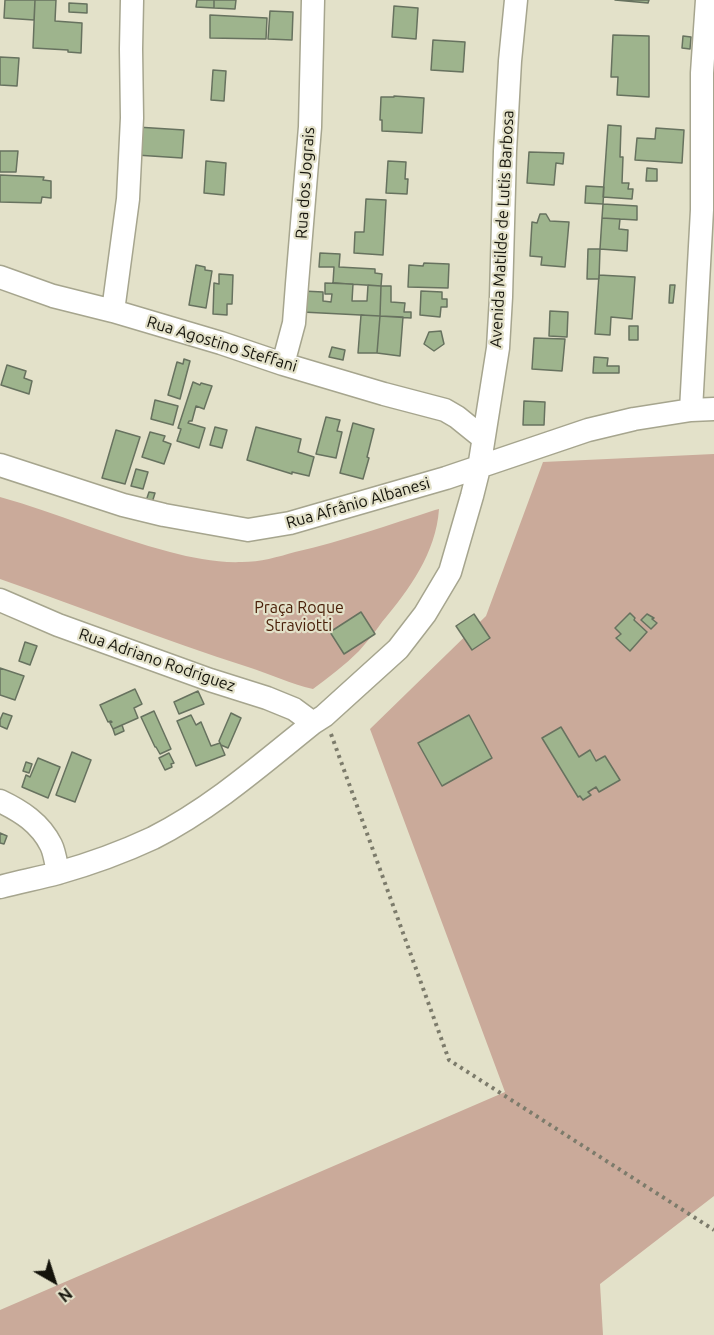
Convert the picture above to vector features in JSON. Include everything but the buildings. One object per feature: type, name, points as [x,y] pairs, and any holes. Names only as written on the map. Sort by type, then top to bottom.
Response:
[{"type":"street","points":[[113,311],[128,199],[132,118],[132,0]]},
{"type":"street","name":"Rua dos Jograis","points":[[283,364],[294,323],[310,127],[313,0]]},
{"type":"street","name":"Avenida Matilde de Lutis Barbosa","points":[[0,887],[85,865],[152,838],[191,817],[319,719],[398,649],[425,614],[450,572],[479,468],[498,348],[505,151],[516,0]]},
{"type":"street","points":[[692,410],[702,210],[702,73],[707,0]]},
{"type":"street","name":"Rua Agostino Steffani","points":[[0,277],[53,296],[113,311],[283,364],[445,410],[483,438]]},
{"type":"street","name":"Rua Agostino Steffani","points":[[445,410],[468,407],[490,396]]},
{"type":"street","name":"Rua Afrânio Albanesi","points":[[0,465],[123,505],[248,530],[290,523],[479,468],[588,430],[634,419],[692,410],[714,410]]},
{"type":"street","name":"Rua Adriano Rodriguez","points":[[0,600],[58,625],[210,680],[267,698],[319,719]]},
{"type":"street","points":[[0,801],[19,810],[33,821],[50,843],[58,873]]},
{"type":"path","points":[[319,719],[449,1060],[714,1230]]},
{"type":"green space","points":[[714,454],[714,1196],[600,1284],[603,1335],[0,1335],[0,1310],[505,1092],[370,729],[486,616],[543,462]]},
{"type":"green space","name":"Praça Roque Straviotti","points":[[0,497],[148,546],[196,558],[233,562],[282,556],[439,509],[433,541],[427,556],[402,597],[359,651],[313,689],[185,646],[0,579]]}]
